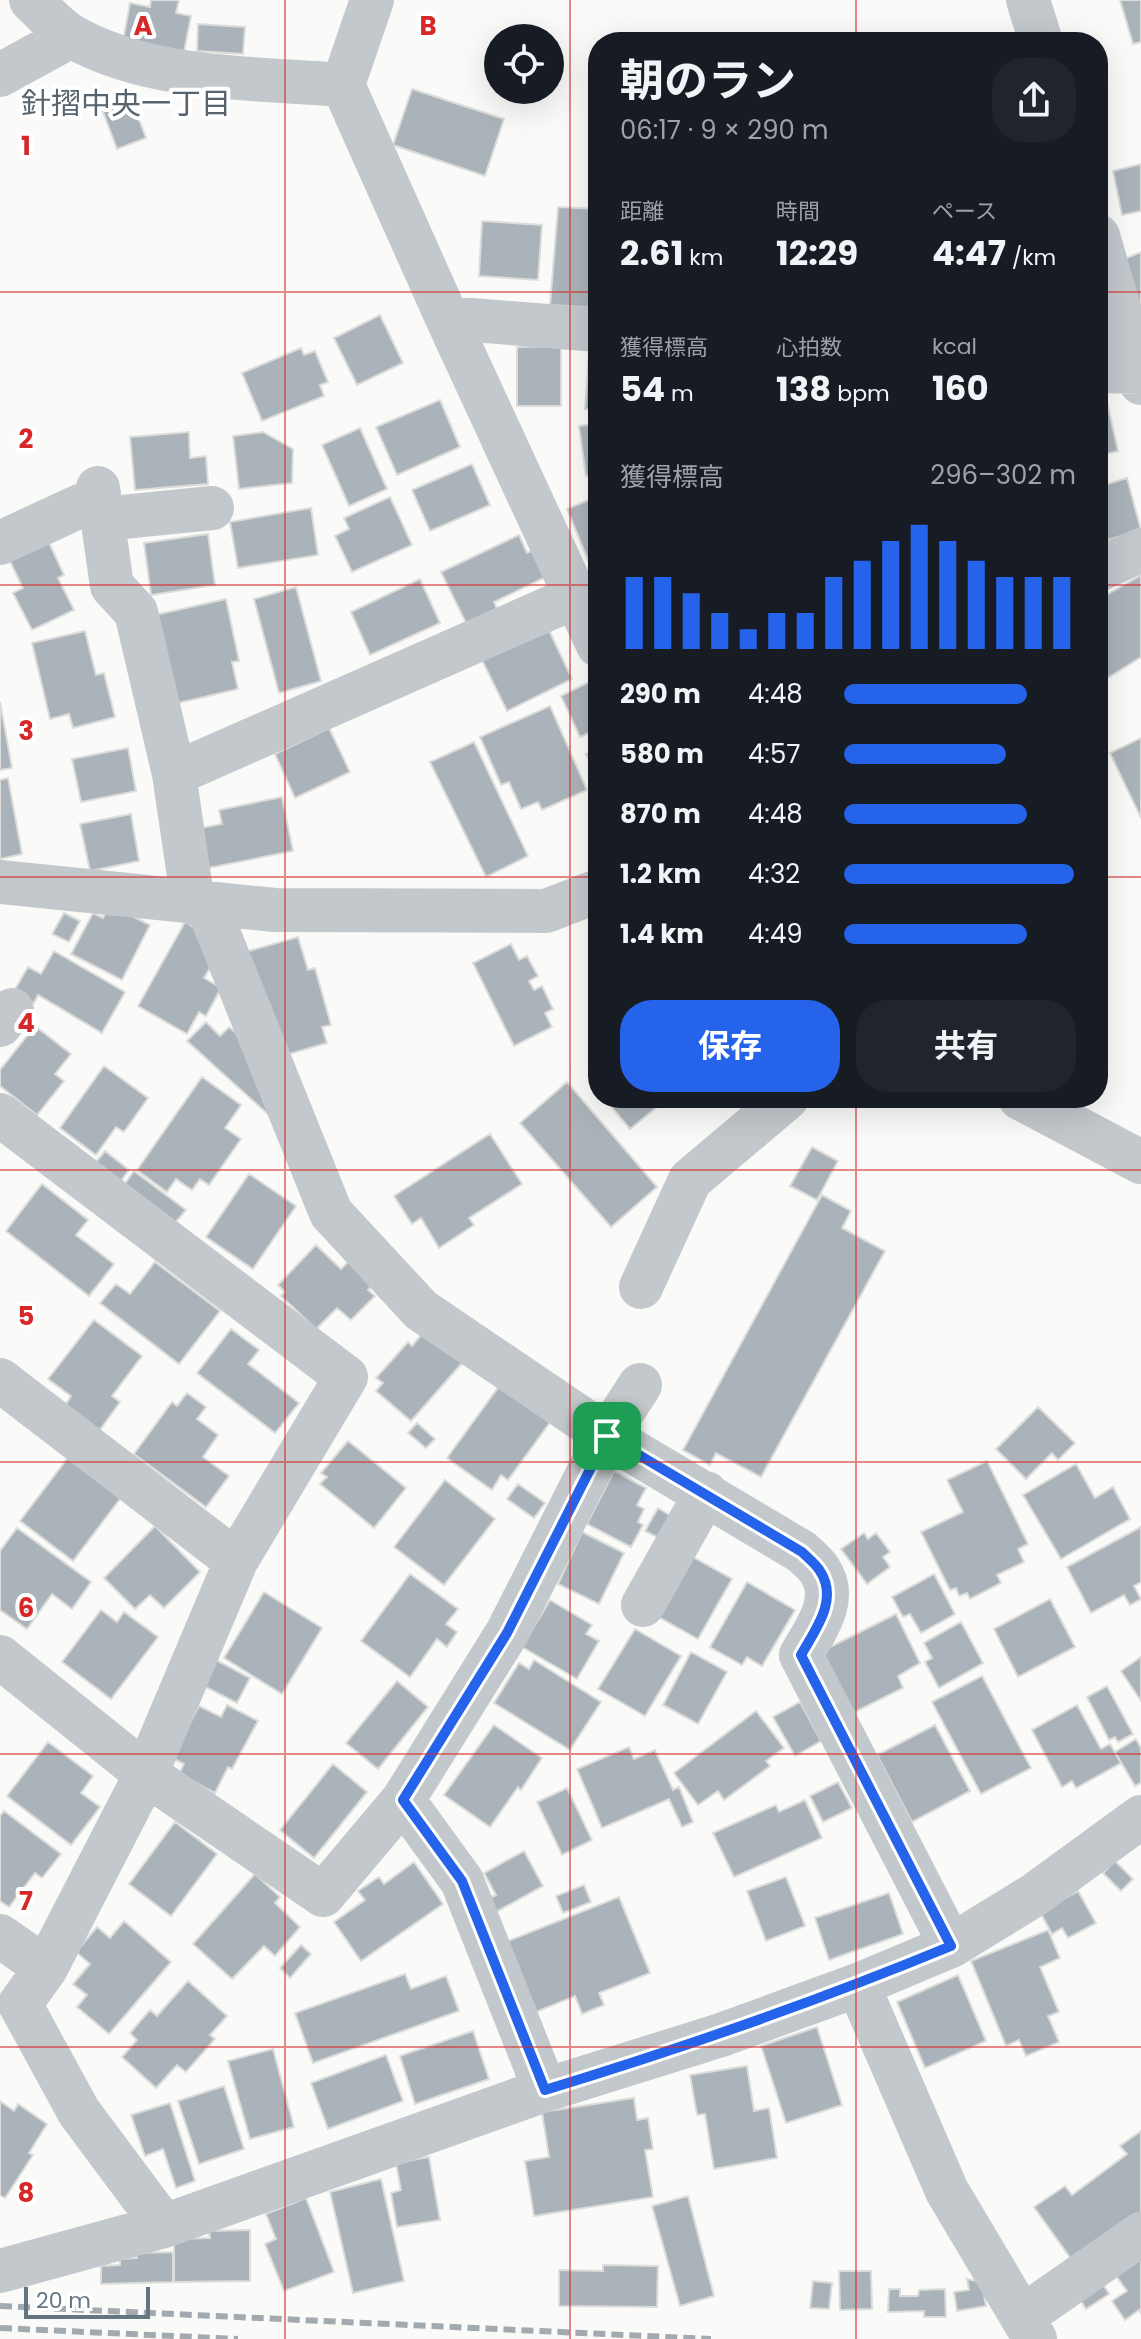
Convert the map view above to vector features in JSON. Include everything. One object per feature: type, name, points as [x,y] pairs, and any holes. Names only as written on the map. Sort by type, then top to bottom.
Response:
[{"type":"street","points":[[31,0],[71,36],[130,60],[198,74],[343,85]]},
{"type":"street","points":[[372,0],[343,85],[588,624]]},
{"type":"street","points":[[1028,0],[1038,32]]},
{"type":"street","points":[[0,75],[71,36]]},
{"type":"street","points":[[1108,279],[1130,375]]},
{"type":"street","points":[[447,318],[588,329]]},
{"type":"street","points":[[100,504],[112,586],[136,612],[174,774],[200,904],[331,1213],[421,1310],[607,1436],[802,1552],[821,1572],[829,1598],[801,1655],[951,1946]]},
{"type":"street","points":[[0,543],[80,506],[212,508]]},
{"type":"street","points":[[1108,565],[1141,550]]},
{"type":"street","points":[[174,774],[575,597]]},
{"type":"street","points":[[0,882],[275,910],[546,911],[588,895]]},
{"type":"street","points":[[641,1287],[690,1180],[775,1108]]},
{"type":"street","points":[[1039,1108],[1141,1162]]},
{"type":"street","points":[[0,1115],[346,1377],[236,1561],[146,1774],[46,1968],[10,2022],[164,2226]]},
{"type":"street","points":[[0,1380],[236,1561]]},
{"type":"street","points":[[0,1657],[146,1774],[323,1895],[403,1800],[507,1633],[607,1436],[640,1385]]},
{"type":"street","points":[[643,1605],[706,1493]]},
{"type":"street","points":[[403,1800],[462,1881],[545,2090]]},
{"type":"street","points":[[0,2271],[164,2226],[545,2090],[721,2035],[858,1985],[951,1946],[1034,1895],[1141,1817]]},
{"type":"street","points":[[0,1936],[46,1968]]},
{"type":"street","points":[[858,1985],[947,2191],[1028,2328],[1141,2234]]},
{"type":"building","points":[[151,0],[179,0],[176,13],[191,16],[184,52],[123,41],[130,3],[150,7]]},
{"type":"building","points":[[1120,0],[1141,0],[1141,42],[1133,44]]},
{"type":"building","points":[[198,24],[245,27],[243,54],[197,51]]},
{"type":"building","points":[[412,89],[504,119],[485,176],[393,145]]},
{"type":"building","points":[[128,90],[146,138],[117,149],[99,101]]},
{"type":"building","points":[[1141,164],[1141,211],[1122,215],[1113,171]]},
{"type":"building","points":[[558,207],[588,208],[588,307],[550,305]]},
{"type":"building","points":[[482,221],[542,225],[538,280],[479,276]]},
{"type":"building","points":[[1141,252],[1141,306],[1122,260]]},
{"type":"building","points":[[380,315],[403,363],[357,385],[334,338]]},
{"type":"building","points":[[561,346],[561,406],[517,406],[517,347]]},
{"type":"building","points":[[301,348],[304,355],[315,351],[328,382],[320,385],[324,396],[262,421],[242,373]]},
{"type":"building","points":[[588,367],[588,409],[585,409]]},
{"type":"building","points":[[440,400],[460,447],[397,475],[376,427]]},
{"type":"building","points":[[1108,406],[1118,451],[1108,454]]},
{"type":"building","points":[[588,425],[586,476],[579,426]]},
{"type":"building","points":[[360,428],[387,489],[349,506],[322,445]]},
{"type":"building","points":[[189,432],[190,458],[206,456],[208,484],[135,490],[130,437]]},
{"type":"building","points":[[263,432],[293,449],[292,483],[239,489],[233,436]]},
{"type":"building","points":[[472,464],[490,505],[430,531],[412,490]]},
{"type":"building","points":[[1127,478],[1141,530],[1108,540],[1108,484]]},
{"type":"building","points":[[390,497],[412,545],[352,572],[335,536],[349,529],[344,518]]},
{"type":"building","points":[[588,500],[588,560],[567,509]]},
{"type":"building","points":[[311,508],[318,555],[238,568],[230,522]]},
{"type":"building","points":[[208,534],[215,585],[151,595],[144,543]]},
{"type":"building","points":[[519,535],[527,553],[535,549],[548,576],[494,602],[497,609],[466,623],[441,572]]},
{"type":"building","points":[[47,538],[64,575],[58,578],[74,610],[32,630],[13,593],[23,588],[8,557]]},
{"type":"building","points":[[1141,575],[1141,657],[1108,678],[1108,594]]},
{"type":"building","points":[[420,579],[440,623],[370,655],[351,612]]},
{"type":"building","points":[[296,587],[321,681],[279,693],[254,599]]},
{"type":"building","points":[[226,599],[239,661],[232,662],[238,689],[174,704],[155,615]]},
{"type":"building","points":[[548,628],[572,679],[507,711],[482,660]]},
{"type":"building","points":[[85,631],[96,675],[104,673],[115,717],[73,728],[69,714],[50,719],[32,643]]},
{"type":"building","points":[[588,682],[588,733],[580,737],[561,696]]},
{"type":"building","points":[[0,702],[12,768],[0,770]]},
{"type":"building","points":[[550,706],[587,790],[542,810],[538,802],[521,809],[509,782],[501,785],[480,737]]},
{"type":"building","points":[[329,728],[350,772],[295,798],[275,754]]},
{"type":"building","points":[[1141,738],[1141,818],[1110,753]]},
{"type":"building","points":[[474,742],[528,856],[486,877],[430,762]]},
{"type":"building","points":[[128,748],[136,791],[81,802],[72,759]]},
{"type":"building","points":[[8,778],[22,854],[0,859],[0,780]]},
{"type":"building","points":[[282,797],[293,851],[208,868],[200,828],[222,824],[219,810]]},
{"type":"building","points":[[131,814],[139,861],[90,871],[80,824]]},
{"type":"building","points":[[110,905],[150,925],[122,980],[71,954],[93,913],[103,918]]},
{"type":"building","points":[[64,913],[80,921],[69,942],[52,934]]},
{"type":"building","points":[[185,922],[213,938],[218,955],[204,978],[221,988],[206,1016],[199,1012],[187,1034],[138,1006]]},
{"type":"building","points":[[298,937],[308,970],[315,968],[331,1025],[322,1027],[327,1043],[275,1058],[245,952]]},
{"type":"building","points":[[511,944],[519,960],[527,956],[538,976],[529,981],[534,990],[542,986],[553,1009],[545,1013],[552,1027],[514,1046],[473,963]]},
{"type":"building","points":[[54,951],[125,992],[102,1033],[38,995],[34,1003],[14,991],[28,967],[41,974]]},
{"type":"building","points":[[206,1022],[220,1036],[229,1027],[244,1040],[272,1118],[187,1041]]},
{"type":"building","points":[[35,1026],[71,1054],[55,1074],[64,1081],[37,1115],[0,1086],[0,1070]]},
{"type":"building","points":[[104,1066],[148,1098],[124,1132],[116,1127],[96,1155],[60,1128]]},
{"type":"building","points":[[202,1077],[241,1105],[225,1128],[241,1139],[209,1185],[200,1179],[192,1190],[176,1179],[167,1192],[137,1170]]},
{"type":"building","points":[[567,1082],[657,1187],[611,1227],[520,1123]]},
{"type":"building","points":[[612,1108],[656,1108],[630,1129]]},
{"type":"building","points":[[490,1134],[522,1184],[469,1218],[474,1225],[439,1248],[421,1218],[412,1224],[394,1196]]},
{"type":"building","points":[[812,1147],[838,1161],[817,1200],[790,1186]]},
{"type":"building","points":[[105,1151],[129,1170],[120,1182],[95,1163]]},
{"type":"building","points":[[134,1171],[186,1210],[175,1223],[124,1185]]},
{"type":"building","points":[[249,1174],[296,1206],[253,1269],[206,1237]]},
{"type":"building","points":[[42,1184],[88,1220],[76,1235],[114,1264],[89,1296],[6,1231]]},
{"type":"building","points":[[822,1195],[851,1211],[842,1228],[885,1251],[761,1477],[716,1453],[710,1465],[683,1450]]},
{"type":"building","points":[[316,1245],[341,1269],[351,1259],[376,1281],[368,1290],[375,1296],[351,1320],[337,1308],[316,1329],[281,1296],[285,1292],[278,1285]]},
{"type":"building","points":[[155,1262],[220,1311],[179,1364],[100,1303],[116,1284],[130,1294]]},
{"type":"building","points":[[94,1320],[142,1356],[112,1396],[120,1402],[99,1431],[65,1406],[71,1396],[48,1379]]},
{"type":"building","points":[[231,1329],[259,1350],[248,1364],[299,1403],[275,1433],[197,1373]]},
{"type":"building","points":[[426,1329],[463,1362],[411,1421],[376,1391],[383,1383],[376,1378],[408,1342],[412,1346]]},
{"type":"building","points":[[500,1385],[551,1421],[508,1480],[501,1475],[492,1490],[447,1458]]},
{"type":"building","points":[[187,1393],[206,1407],[197,1419],[218,1435],[203,1457],[229,1476],[206,1507],[134,1454],[172,1402],[177,1406]]},
{"type":"building","points":[[1038,1407],[1075,1443],[1058,1460],[1052,1453],[1026,1479],[996,1449]]},
{"type":"building","points":[[417,1423],[435,1439],[426,1448],[408,1433]]},
{"type":"building","points":[[348,1441],[406,1488],[374,1528],[320,1484],[327,1477],[321,1473]]},
{"type":"building","points":[[70,1455],[123,1495],[73,1561],[20,1521]]},
{"type":"building","points":[[987,1461],[1028,1544],[1018,1549],[1024,1562],[997,1575],[1001,1583],[970,1599],[967,1593],[959,1596],[956,1588],[950,1590],[921,1532],[963,1512],[947,1480]]},
{"type":"building","points":[[1076,1464],[1095,1498],[1113,1487],[1130,1519],[1061,1559],[1023,1495]]},
{"type":"building","points":[[614,1471],[646,1488],[637,1505],[644,1509],[638,1522],[643,1525],[631,1547],[587,1524]]},
{"type":"building","points":[[445,1480],[495,1519],[444,1585],[394,1547]]},
{"type":"building","points":[[518,1484],[545,1503],[534,1518],[507,1499]]},
{"type":"building","points":[[658,1508],[671,1516],[659,1538],[645,1531]]},
{"type":"building","points":[[155,1526],[200,1572],[164,1608],[150,1595],[135,1609],[104,1578]]},
{"type":"building","points":[[1141,1527],[1141,1582],[1134,1586],[1141,1599],[1130,1605],[1124,1595],[1091,1613],[1067,1567]]},
{"type":"building","points":[[17,1528],[91,1582],[72,1609],[52,1594],[27,1629],[0,1610],[0,1551]]},
{"type":"building","points":[[582,1532],[624,1553],[599,1604],[558,1584]]},
{"type":"building","points":[[864,1533],[868,1539],[876,1533],[890,1552],[883,1557],[890,1567],[867,1584],[841,1549]]},
{"type":"building","points":[[691,1556],[732,1579],[698,1639],[657,1616]]},
{"type":"building","points":[[410,1574],[458,1609],[446,1624],[457,1632],[447,1647],[437,1639],[410,1677],[361,1641]]},
{"type":"building","points":[[934,1574],[955,1614],[921,1633],[910,1614],[903,1617],[892,1597]]},
{"type":"building","points":[[747,1582],[795,1610],[762,1666],[747,1657],[742,1665],[710,1647]]},
{"type":"building","points":[[264,1592],[322,1628],[282,1694],[224,1658]]},
{"type":"building","points":[[1050,1599],[1075,1647],[1018,1677],[994,1629]]},
{"type":"building","points":[[550,1600],[592,1625],[586,1634],[599,1641],[577,1679],[522,1647]]},
{"type":"building","points":[[101,1610],[117,1622],[124,1612],[158,1637],[111,1699],[62,1662]]},
{"type":"building","points":[[896,1614],[920,1663],[898,1676],[903,1688],[853,1713],[822,1651]]},
{"type":"building","points":[[961,1622],[983,1663],[939,1688],[925,1662],[932,1658],[924,1643]]},
{"type":"building","points":[[635,1629],[681,1656],[645,1716],[598,1689]]},
{"type":"building","points":[[691,1652],[727,1672],[698,1724],[663,1705]]},
{"type":"building","points":[[1141,1657],[1141,1701],[1121,1671]]},
{"type":"building","points":[[214,1659],[250,1678],[237,1703],[200,1684]]},
{"type":"building","points":[[534,1660],[601,1702],[570,1750],[494,1703],[519,1663],[529,1669]]},
{"type":"building","points":[[982,1676],[1031,1768],[981,1794],[932,1702]]},
{"type":"building","points":[[397,1681],[428,1707],[378,1769],[346,1743]]},
{"type":"building","points":[[1107,1686],[1133,1734],[1118,1742],[1115,1737],[1109,1740],[1087,1697]]},
{"type":"building","points":[[800,1702],[821,1741],[795,1756],[773,1717]]},
{"type":"building","points":[[227,1705],[258,1721],[215,1793],[179,1774],[184,1764],[172,1758],[199,1706],[221,1717]]},
{"type":"building","points":[[1077,1705],[1101,1749],[1110,1744],[1121,1763],[1076,1788],[1072,1781],[1062,1787],[1032,1730]]},
{"type":"building","points":[[756,1711],[784,1748],[766,1761],[770,1766],[724,1800],[718,1791],[698,1805],[674,1773]]},
{"type":"building","points":[[494,1725],[542,1758],[521,1790],[518,1787],[490,1827],[444,1795]]},
{"type":"building","points":[[935,1725],[970,1791],[912,1822],[877,1755]]},
{"type":"building","points":[[1136,1739],[1141,1748],[1141,1783],[1135,1786],[1115,1752]]},
{"type":"building","points":[[48,1742],[93,1776],[81,1793],[100,1807],[71,1845],[7,1796]]},
{"type":"building","points":[[629,1747],[634,1759],[655,1750],[673,1790],[679,1787],[693,1822],[682,1827],[669,1799],[602,1828],[577,1769]]},
{"type":"building","points":[[333,1764],[367,1792],[314,1858],[280,1830]]},
{"type":"building","points":[[838,1782],[852,1808],[823,1822],[810,1796]]},
{"type":"building","points":[[567,1788],[592,1840],[562,1855],[537,1802]]},
{"type":"building","points":[[805,1800],[822,1838],[734,1877],[713,1833],[776,1805],[779,1812]]},
{"type":"building","points":[[4,1811],[61,1854],[42,1878],[35,1873],[9,1907],[0,1901],[0,1816]]},
{"type":"building","points":[[175,1822],[217,1854],[171,1916],[129,1884]]},
{"type":"building","points":[[524,1851],[543,1886],[494,1913],[487,1899],[496,1895],[484,1873]]},
{"type":"building","points":[[1115,1861],[1133,1879],[1121,1891],[1103,1873]]},
{"type":"building","points":[[414,1862],[443,1904],[361,1961],[334,1922],[365,1900],[358,1891],[379,1877],[384,1884]]},
{"type":"building","points":[[255,1874],[280,1897],[275,1903],[300,1927],[275,1956],[264,1946],[232,1979],[193,1944]]},
{"type":"building","points":[[786,1877],[805,1926],[766,1941],[747,1891]]},
{"type":"building","points":[[584,1885],[591,1902],[563,1913],[556,1896]]},
{"type":"building","points":[[1078,1891],[1096,1923],[1068,1938],[1062,1928],[1052,1934],[1040,1912]]},
{"type":"building","points":[[889,1893],[903,1934],[829,1960],[815,1918]]},
{"type":"building","points":[[619,1897],[650,1973],[599,1993],[604,2005],[582,2014],[575,1996],[536,2012],[508,1941]]},
{"type":"building","points":[[124,1921],[171,1962],[109,2034],[77,2007],[87,1995],[73,1984],[90,1964],[76,1952],[97,1927],[110,1938]]},
{"type":"building","points":[[1048,1930],[1060,1958],[1040,1967],[1059,2012],[1048,2016],[1059,2042],[1026,2056],[1019,2040],[1006,2046],[971,1961]]},
{"type":"building","points":[[301,1945],[311,1954],[290,1978],[280,1968]]},
{"type":"building","points":[[405,1974],[411,1989],[446,1976],[459,2011],[313,2063],[295,2013]]},
{"type":"building","points":[[958,1975],[986,2041],[925,2068],[897,2002]]},
{"type":"building","points":[[188,1981],[227,2016],[210,2035],[215,2039],[186,2072],[177,2065],[156,2088],[122,2057],[137,2040],[130,2033],[150,2010],[157,2016]]},
{"type":"building","points":[[817,2027],[842,2105],[786,2123],[761,2046]]},
{"type":"building","points":[[473,2031],[489,2079],[415,2104],[400,2056]]},
{"type":"building","points":[[273,2049],[294,2127],[250,2139],[228,2061]]},
{"type":"building","points":[[386,2055],[403,2101],[328,2129],[311,2083]]},
{"type":"building","points":[[747,2066],[754,2111],[769,2108],[777,2158],[714,2169],[705,2114],[697,2115],[690,2075]]},
{"type":"building","points":[[224,2086],[244,2149],[199,2164],[178,2101]]},
{"type":"building","points":[[634,2098],[637,2120],[648,2118],[653,2149],[645,2150],[653,2197],[534,2216],[525,2161],[549,2157],[542,2112]]},
{"type":"building","points":[[0,2101],[14,2111],[18,2104],[47,2124],[29,2153],[33,2155],[5,2198],[0,2195]]},
{"type":"building","points":[[170,2103],[195,2181],[176,2188],[163,2149],[145,2156],[131,2115]]},
{"type":"building","points":[[1141,2131],[1141,2214],[1074,2263],[1034,2207],[1065,2186],[1072,2195],[1127,2154],[1120,2146]]},
{"type":"building","points":[[429,2157],[440,2220],[397,2227],[391,2193],[401,2190],[396,2163]]},
{"type":"building","points":[[381,2179],[404,2281],[353,2293],[330,2192]]},
{"type":"building","points":[[688,2196],[714,2296],[680,2306],[652,2206]]},
{"type":"building","points":[[306,2198],[334,2272],[284,2291],[265,2244],[276,2239],[266,2214]]},
{"type":"building","points":[[250,2230],[250,2281],[174,2282],[174,2239],[210,2238],[209,2231]]},
{"type":"building","points":[[1141,2250],[1141,2313],[1139,2310],[1125,2320],[1112,2301],[1127,2291],[1112,2270]]},
{"type":"building","points":[[173,2252],[173,2282],[101,2284],[101,2266],[120,2265],[120,2259],[137,2258],[136,2253]]},
{"type":"building","points":[[603,2265],[658,2266],[657,2307],[559,2306],[559,2270],[603,2271]]},
{"type":"building","points":[[839,2271],[871,2271],[872,2309],[840,2310]]},
{"type":"building","points":[[967,2279],[982,2282],[986,2306],[957,2311],[954,2292],[969,2290]]},
{"type":"building","points":[[813,2281],[832,2283],[829,2309],[810,2308]]},
{"type":"building","points":[[1101,2281],[1109,2294],[1086,2309],[1077,2295]]},
{"type":"building","points":[[889,2289],[900,2289],[900,2296],[918,2296],[919,2290],[945,2289],[946,2317],[924,2317],[924,2311],[888,2312]]},
{"type":"railway","points":[[0,2306],[711,2339]]},
{"type":"railway","points":[[0,2328],[238,2339]]},
{"type":"district","name":"針摺中央一丁目","points":[[126,104]]},
{"type":"route","points":[[607,1436],[802,1552],[821,1572],[829,1598],[801,1655],[951,1946],[858,1985],[721,2035],[545,2090],[462,1881],[403,1800],[507,1633],[607,1436]]}]
